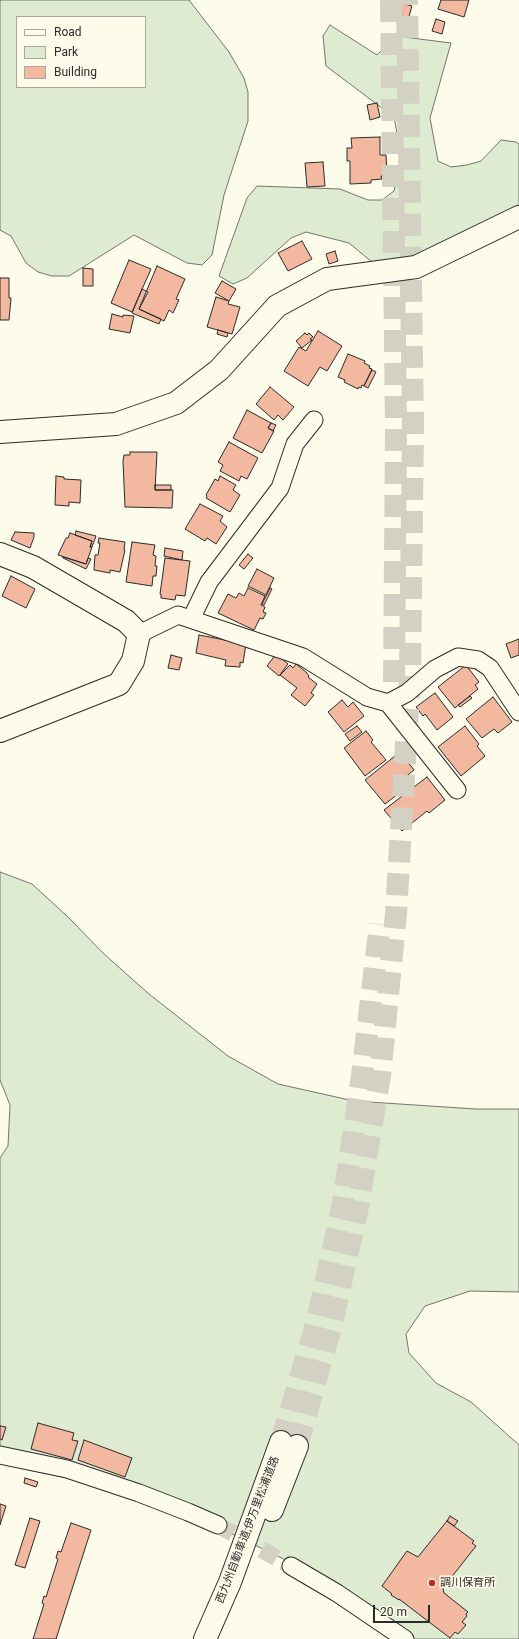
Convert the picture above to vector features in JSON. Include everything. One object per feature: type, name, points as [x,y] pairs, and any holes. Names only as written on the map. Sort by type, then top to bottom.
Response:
[{"type":"main road","points":[[0,432],[116,424],[176,403],[219,370],[277,306],[327,279],[416,267],[519,217]]},
{"type":"main road","points":[[0,554],[33,567],[106,609],[126,621],[139,634],[133,661],[119,684],[0,731]]},
{"type":"main road","name":"西九州自動車道;伊万里松浦道路","points":[[205,1639],[289,1444],[242,1587],[218,1639]]},
{"type":"street","points":[[191,619],[209,582],[280,488],[295,444],[314,420]]},
{"type":"street","points":[[139,634],[178,615],[258,640],[303,657],[367,697],[388,703],[457,790]]},
{"type":"street","points":[[388,703],[408,693],[435,669],[458,657],[478,660],[490,668],[519,712]]},
{"type":"street","points":[[0,1454],[67,1469],[160,1501],[218,1525]]},
{"type":"street","points":[[291,1566],[338,1593],[405,1639]]},
{"type":"green space","points":[[0,0],[189,0],[229,52],[244,78],[248,92],[248,121],[224,195],[212,255],[202,265],[187,263],[134,235],[69,276],[52,276],[38,272],[26,263],[11,236],[0,230]]},
{"type":"green space","points":[[330,25],[377,55],[396,36],[451,43],[430,118],[438,161],[451,167],[467,165],[481,161],[501,140],[516,142],[519,144],[519,209],[460,250],[372,262],[349,243],[306,232],[291,238],[247,278],[233,284],[219,276],[247,198],[257,186],[340,189],[368,200],[382,200],[394,191],[402,160],[394,117],[326,66],[323,36]]},
{"type":"green space","points":[[0,872],[32,884],[69,918],[104,954],[149,994],[228,1056],[278,1084],[354,1101],[476,1109],[519,1109],[519,1292],[470,1291],[425,1306],[406,1334],[409,1353],[436,1383],[471,1402],[519,1445],[519,1639],[393,1639],[335,1584],[193,1515],[110,1487],[29,1470],[0,1458],[0,1158],[8,1146],[10,1105],[0,1080]]},
{"type":"building","points":[[441,0],[469,0],[464,17],[438,9]]},
{"type":"building","points":[[395,1],[412,6],[407,23],[400,21],[402,14],[392,11]]},
{"type":"building","points":[[436,19],[445,22],[442,34],[432,31]]},
{"type":"building","points":[[377,103],[380,117],[370,120],[367,105]]},
{"type":"building","points":[[380,137],[380,155],[386,155],[387,176],[381,176],[382,179],[371,180],[371,183],[350,184],[350,161],[347,161],[347,148],[352,148],[351,138]]},
{"type":"building","points":[[323,162],[325,186],[307,187],[305,163]]},
{"type":"building","points":[[302,241],[312,259],[288,271],[278,253]]},
{"type":"building","points":[[335,251],[338,261],[329,264],[326,254]]},
{"type":"building","points":[[129,260],[151,269],[132,312],[111,303]]},
{"type":"building","points":[[157,266],[185,279],[176,299],[179,300],[173,313],[169,310],[164,321],[139,309]]},
{"type":"building","points":[[83,268],[93,269],[93,286],[83,286]]},
{"type":"building","points":[[0,278],[9,278],[9,298],[11,298],[9,320],[0,320]]},
{"type":"building","points":[[222,281],[236,289],[229,301],[215,293]]},
{"type":"building","points":[[142,289],[148,292],[139,309],[161,319],[159,324],[132,313]]},
{"type":"building","points":[[216,297],[229,301],[228,304],[240,307],[232,334],[207,327]]},
{"type":"building","points":[[112,314],[123,317],[123,315],[134,316],[130,333],[109,329]]},
{"type":"building","points":[[218,330],[228,333],[227,337],[217,334]]},
{"type":"building","points":[[318,331],[342,346],[327,371],[320,367],[308,386],[284,371],[299,347],[306,351]]},
{"type":"building","points":[[305,333],[307,335],[309,333],[313,337],[310,339],[312,340],[302,348],[296,341]]},
{"type":"building","points":[[348,354],[365,361],[364,363],[372,369],[364,386],[362,385],[361,388],[359,387],[358,389],[344,382],[345,380],[338,377]]},
{"type":"building","points":[[372,370],[376,372],[368,388],[364,386]]},
{"type":"building","points":[[270,387],[294,407],[283,420],[278,415],[274,420],[256,404]]},
{"type":"building","points":[[247,410],[271,423],[268,428],[274,431],[262,453],[233,438]]},
{"type":"building","points":[[271,423],[276,425],[273,431],[268,428]]},
{"type":"building","points":[[229,442],[258,458],[247,479],[241,476],[239,481],[220,471],[223,465],[218,462]]},
{"type":"building","points":[[130,452],[157,452],[155,490],[173,490],[172,508],[125,507],[123,461],[124,455],[130,455]]},
{"type":"building","points":[[56,476],[64,477],[64,479],[81,480],[80,503],[69,502],[69,506],[55,505]]},
{"type":"building","points":[[220,476],[236,485],[233,490],[240,495],[230,512],[206,498],[206,495],[215,479],[218,481]]},
{"type":"building","points":[[155,485],[171,485],[171,490],[155,490]]},
{"type":"building","points":[[200,504],[223,516],[220,521],[227,527],[216,544],[207,538],[205,541],[185,529]]},
{"type":"building","points":[[76,531],[96,536],[92,547],[90,547],[92,541],[75,535]]},
{"type":"building","points":[[15,532],[34,533],[30,548],[11,540]]},
{"type":"building","points":[[70,533],[92,541],[90,547],[92,547],[86,564],[58,555]]},
{"type":"building","points":[[99,538],[125,542],[125,550],[120,572],[110,570],[110,573],[94,570],[95,555],[98,555],[100,543],[98,543]]},
{"type":"building","points":[[132,542],[155,545],[153,555],[156,556],[155,566],[157,566],[156,576],[153,576],[152,586],[126,582]]},
{"type":"building","points":[[165,548],[183,551],[182,560],[164,556]]},
{"type":"building","points":[[248,554],[253,558],[244,569],[239,565]]},
{"type":"building","points":[[63,557],[86,564],[88,558],[91,559],[86,569]]},
{"type":"building","points":[[165,558],[190,561],[185,596],[176,595],[175,600],[161,598],[160,594]]},
{"type":"building","points":[[257,569],[274,578],[266,595],[248,586]]},
{"type":"building","points":[[11,576],[35,589],[26,608],[2,596]]},
{"type":"building","points":[[248,588],[265,596],[261,605],[265,607],[263,612],[266,613],[263,619],[260,618],[254,630],[218,613],[228,594],[236,598],[239,593],[244,596]]},
{"type":"building","points":[[270,588],[272,589],[264,605],[262,604]]},
{"type":"building","points":[[199,635],[246,644],[243,663],[240,662],[240,667],[225,666],[226,660],[196,653]]},
{"type":"building","points":[[519,639],[519,655],[511,658],[506,644]]},
{"type":"building","points":[[276,654],[288,664],[279,676],[267,666]]},
{"type":"building","points":[[171,655],[182,658],[179,670],[168,668]]},
{"type":"building","points":[[296,664],[317,684],[311,693],[314,695],[305,706],[291,695],[297,688],[280,675],[290,665],[293,668]]},
{"type":"building","points":[[466,665],[479,682],[475,685],[478,689],[455,708],[438,687]]},
{"type":"building","points":[[435,693],[453,717],[437,730],[425,714],[423,716],[416,707]]},
{"type":"building","points":[[470,696],[472,698],[460,707],[458,705]]},
{"type":"building","points":[[493,697],[512,722],[498,733],[494,729],[482,738],[466,719]]},
{"type":"building","points":[[342,700],[348,707],[353,702],[364,716],[344,732],[328,712]]},
{"type":"building","points":[[357,726],[362,732],[350,741],[345,734]]},
{"type":"building","points":[[465,726],[479,744],[477,746],[485,756],[461,776],[438,747]]},
{"type":"building","points":[[366,731],[373,740],[371,742],[386,760],[365,776],[344,748]]},
{"type":"building","points":[[400,752],[414,770],[393,787],[398,794],[385,804],[365,780]]},
{"type":"building","points":[[427,777],[445,800],[429,813],[427,811],[402,831],[384,810]]},
{"type":"building","points":[[38,1423],[74,1433],[72,1440],[78,1441],[72,1460],[31,1449]]},
{"type":"building","points":[[0,1426],[6,1427],[2,1440],[0,1439]]},
{"type":"building","points":[[84,1440],[132,1458],[125,1477],[78,1460]]},
{"type":"building","points":[[25,1478],[38,1482],[36,1487],[24,1483]]},
{"type":"building","points":[[0,1504],[6,1506],[0,1525]]},
{"type":"building","points":[[450,1516],[458,1521],[454,1526],[447,1521]]},
{"type":"building","points":[[30,1518],[40,1521],[25,1568],[15,1565]]},
{"type":"building","points":[[447,1521],[474,1541],[472,1543],[476,1546],[443,1588],[444,1593],[468,1612],[466,1614],[467,1616],[462,1622],[466,1625],[458,1634],[455,1632],[450,1638],[399,1599],[391,1595],[392,1594],[382,1586],[407,1551],[418,1557]]},
{"type":"building","points":[[71,1523],[91,1530],[56,1639],[33,1639],[44,1604],[42,1603],[44,1596],[46,1597],[58,1559],[56,1558],[58,1551],[61,1552]]},
{"type":"tunnel","points":[[391,0],[396,428],[394,688]]},
{"type":"tunnel","points":[[297,1446],[331,1327],[357,1212],[380,1076],[396,914],[410,676],[413,426],[407,0]]},
{"type":"tunnel","points":[[281,1442],[317,1321],[343,1203],[362,1075],[380,924]]},
{"type":"tunnel","points":[[218,1525],[291,1566]]},
{"type":"place","name":"調川保育所","points":[[432,1583]]}]
